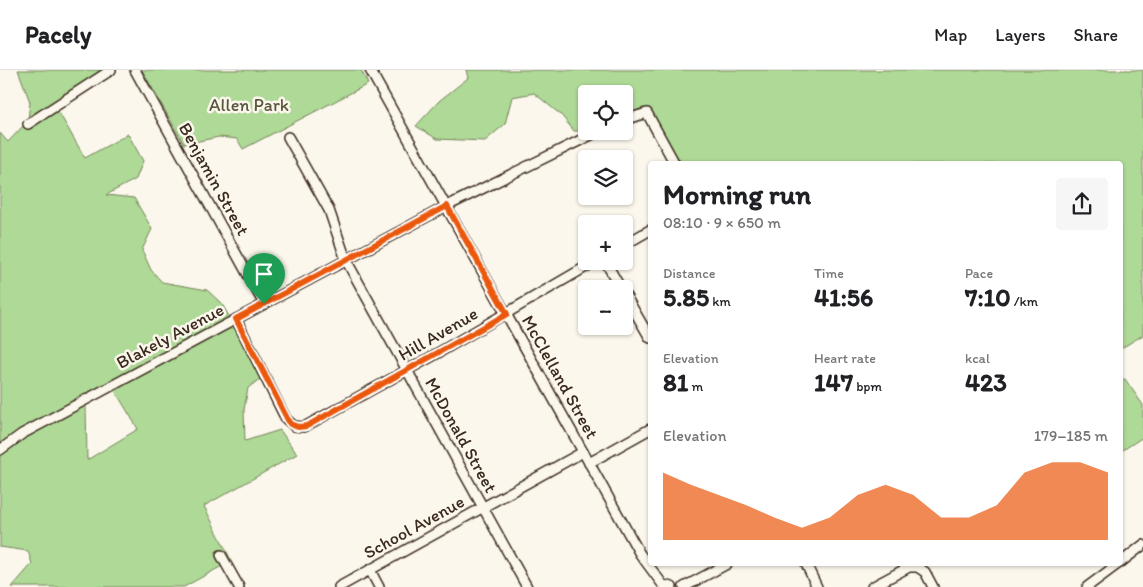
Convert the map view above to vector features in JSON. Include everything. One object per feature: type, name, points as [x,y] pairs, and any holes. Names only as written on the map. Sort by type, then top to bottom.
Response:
[{"type":"street","points":[[28,124],[111,70]]},
{"type":"street","name":"Benjamin Street","points":[[135,70],[264,304]]},
{"type":"street","name":"McClelland Street","points":[[370,70],[640,554],[648,564]]},
{"type":"street","points":[[633,117],[646,113],[673,161]]},
{"type":"street","name":"McDonald Street","points":[[288,137],[329,210],[346,260],[527,587]]},
{"type":"street","name":"Blakely Avenue","points":[[0,450],[22,434],[447,206],[581,140]]},
{"type":"street","points":[[633,240],[648,231]]},
{"type":"street","name":"Hill Avenue","points":[[236,319],[286,419],[294,426],[307,426],[407,371],[581,270]]},
{"type":"street","points":[[633,309],[648,335]]},
{"type":"street","points":[[589,463],[648,431]]},
{"type":"street","name":"School Avenue","points":[[339,587],[583,452]]},
{"type":"street","points":[[1123,560],[1143,545]]},
{"type":"street","points":[[220,555],[239,587]]},
{"type":"street","name":"McClelland Street","points":[[649,566],[665,586]]},
{"type":"street","points":[[684,587],[723,566]]},
{"type":"street","points":[[807,566],[817,587]]},
{"type":"street","points":[[872,587],[912,566]]},
{"type":"street","points":[[916,566],[925,572],[933,587]]},
{"type":"street","points":[[1087,587],[1115,566]]},
{"type":"street","points":[[370,570],[379,587]]},
{"type":"green space","points":[[18,70],[102,70],[28,119],[30,102]]},
{"type":"green space","name":"Allen Park","points":[[142,70],[361,70],[368,84],[243,149],[237,139],[219,137],[184,144]]},
{"type":"green space","points":[[466,70],[1143,70],[1143,335],[1123,347],[1123,161],[677,161],[650,111],[643,108],[633,112],[633,85],[578,85],[578,131],[574,131],[561,115],[534,93],[512,97],[505,124],[485,141],[437,139],[416,126],[439,101],[468,78]]},
{"type":"green space","points":[[58,111],[85,158],[128,134],[143,161],[136,179],[106,195],[134,198],[152,229],[142,250],[151,270],[162,282],[207,290],[222,304],[230,318],[20,430],[0,445],[0,133],[8,142],[24,125],[27,130]]},
{"type":"green space","points":[[234,325],[261,378],[248,388],[244,410],[245,441],[280,430],[297,454],[204,506],[231,560],[229,562],[222,549],[216,552],[222,566],[184,587],[12,587],[32,564],[28,551],[0,547],[0,456],[24,438],[86,405],[87,460],[138,429],[114,389]]},
{"type":"green space","points":[[1123,379],[1125,379],[1143,405],[1143,437],[1123,450]]},
{"type":"route","points":[[447,206],[507,314],[307,426],[298,427],[290,424],[286,419],[236,319],[264,304],[447,206]]}]
